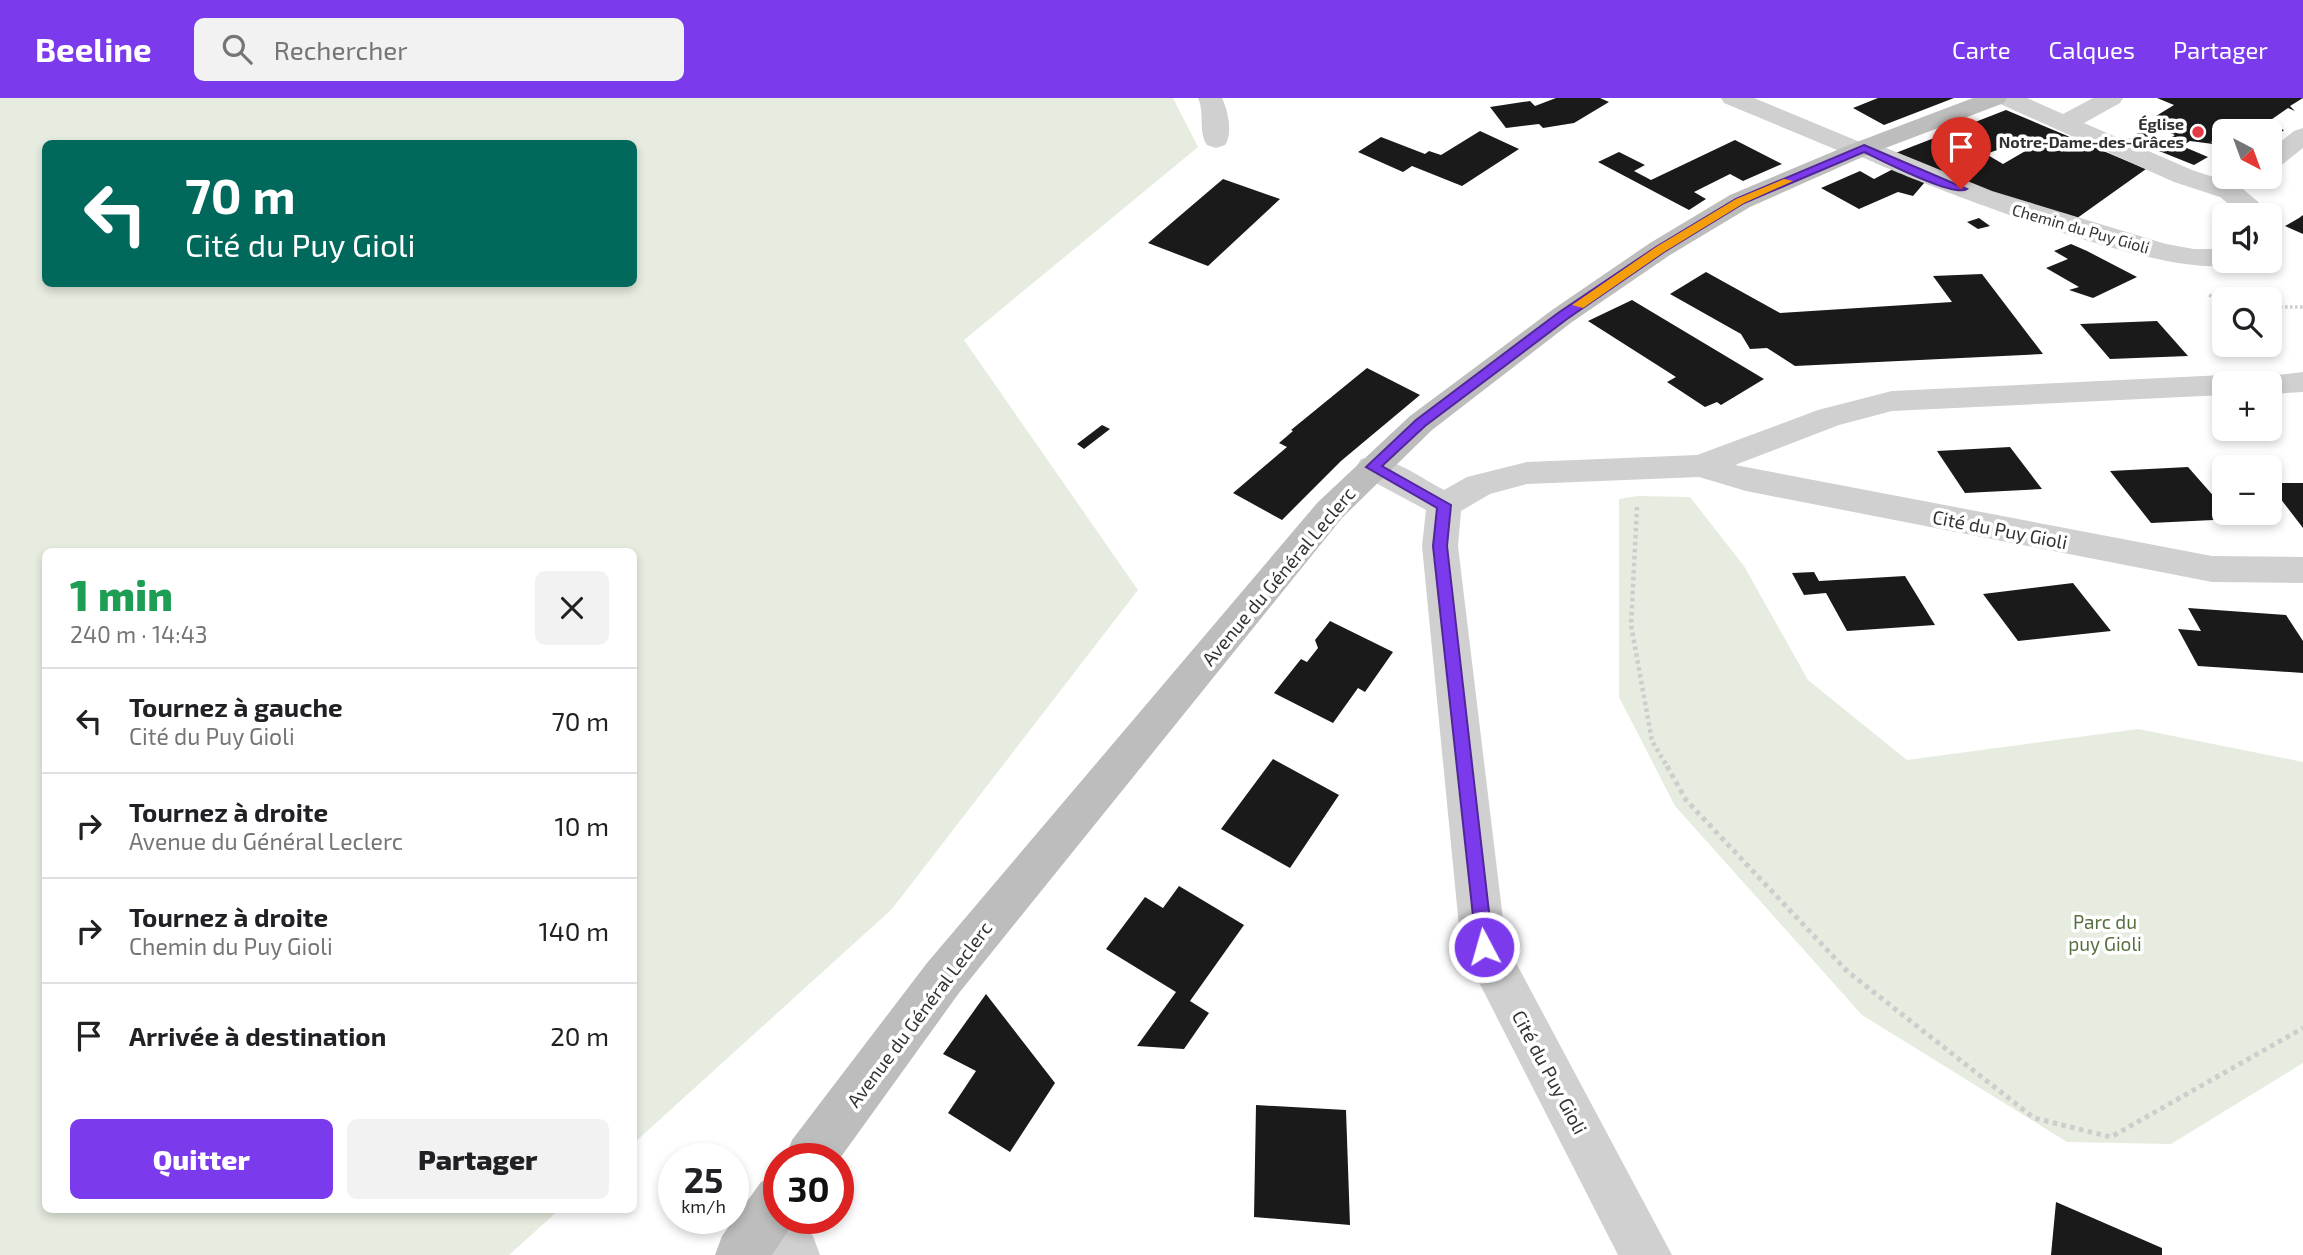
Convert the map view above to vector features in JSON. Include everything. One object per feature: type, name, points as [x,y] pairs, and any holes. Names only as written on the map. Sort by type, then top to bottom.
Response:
[{"type":"street","points":[[1210,98],[1215,108],[1216,141]]},
{"type":"street","name":"Chemin du Puy Gioli","points":[[1733,98],[1918,173],[2024,212],[2174,255],[2212,257]]},
{"type":"street","name":"Avenue du Général Leclerc","points":[[821,1143],[943,978],[1330,510],[1373,467],[1442,406],[1562,316],[1660,249],[1740,201],[1861,149],[1995,98]]},
{"type":"street","points":[[2007,98],[2183,176],[2212,180]]},
{"type":"street","points":[[2063,124],[2111,98]]},
{"type":"street","points":[[2282,153],[2303,136]]},
{"type":"street","points":[[2282,383],[2303,382]]},
{"type":"street","name":"Cité du Puy Gioli","points":[[1700,466],[1829,417],[1892,401],[2212,387]]},
{"type":"street","name":"Cité du Puy Gioli","points":[[1646,1255],[1484,947],[1440,546],[1444,505],[1479,485],[1527,473],[1700,466],[1746,480],[2212,569],[2303,570]]},
{"type":"street","points":[[1373,467],[1444,505]]},
{"type":"path","points":[[2282,307],[2303,307]]},
{"type":"path","points":[[1634,468],[1637,496],[1632,625],[1652,741],[1686,800],[1848,972],[2035,1118],[2110,1137],[2303,1028]]},
{"type":"green space","points":[[0,98],[1173,98],[1198,147],[964,340],[1138,590],[892,909],[637,1140],[637,548],[42,548],[42,1213],[556,1213],[509,1255],[0,1255]]},
{"type":"green space","name":"Parc du puy Gioli","points":[[1637,496],[1690,497],[1744,566],[1808,680],[1907,760],[2138,729],[2303,762],[2303,1063],[2171,1144],[2067,1142],[1862,1015],[1675,806],[1619,697],[1619,499]]},
{"type":"building","points":[[1556,98],[1600,98],[1609,102],[1574,123],[1543,128],[1539,124],[1506,128],[1490,107],[1530,101],[1535,106]]},
{"type":"building","points":[[1878,98],[1954,98],[1884,125],[1853,108]]},
{"type":"building","name":"Église Notre-Dame-des-Grâces","points":[[2157,98],[2303,98],[2290,106],[2295,111],[2288,108],[2272,119],[2212,119],[2212,144],[2190,141],[2182,146],[2208,157],[2194,165],[2129,139],[2143,130],[2166,140],[2175,135],[2170,133],[2167,122],[2156,116],[2174,105]]},
{"type":"building","points":[[2006,110],[2146,169],[2073,221],[1959,182],[1893,154]],"holes":[[[2022,141],[2034,146],[2003,164],[1986,154]]]},
{"type":"building","points":[[1480,131],[1519,149],[1462,186],[1412,166],[1403,172],[1358,152],[1381,137],[1425,154],[1429,151],[1441,155]]},
{"type":"building","points":[[1735,140],[1782,164],[1743,181],[1730,174],[1694,192],[1706,199],[1689,210],[1598,162],[1619,152],[1645,165],[1634,171],[1651,180]]},
{"type":"building","points":[[1895,168],[1925,182],[1913,196],[1898,192],[1859,209],[1821,188],[1860,171],[1874,179]]},
{"type":"building","points":[[1223,179],[1280,199],[1208,266],[1148,243]]},
{"type":"building","points":[[2303,215],[2303,234],[2285,226],[2299,218]]},
{"type":"building","points":[[1979,218],[1990,226],[1978,229],[1967,222]]},
{"type":"building","points":[[2071,244],[2137,277],[2093,298],[2069,290],[2079,287],[2046,268],[2068,259],[2054,251]]},
{"type":"building","points":[[1706,272],[1780,313],[1952,302],[1933,276],[1982,274],[2043,354],[1795,366],[1767,348],[1750,349],[1741,334],[1670,294]]},
{"type":"building","points":[[1632,300],[1764,379],[1721,405],[1717,402],[1705,407],[1667,382],[1676,377],[1588,321]]},
{"type":"building","points":[[2157,321],[2188,356],[2110,359],[2080,324]]},
{"type":"building","points":[[1367,368],[1420,395],[1341,461],[1282,520],[1233,493],[1287,447],[1279,443],[1293,431],[1291,430]]},
{"type":"building","points":[[1102,425],[1110,429],[1084,449],[1077,444]]},
{"type":"building","points":[[2010,447],[2042,489],[1965,493],[1937,451]]},
{"type":"building","points":[[2188,467],[2212,494],[2212,520],[2151,523],[2110,471]]},
{"type":"building","points":[[2282,483],[2303,483],[2303,528],[2282,501]]},
{"type":"building","points":[[1814,572],[1819,581],[1905,576],[1935,625],[1847,631],[1826,593],[1804,595],[1792,573]]},
{"type":"building","points":[[2073,583],[2111,631],[2018,641],[1983,594]]},
{"type":"building","points":[[2188,608],[2286,615],[2303,641],[2303,673],[2198,666],[2178,629],[2201,631]]},
{"type":"building","points":[[1330,621],[1393,652],[1365,692],[1358,688],[1333,723],[1274,693],[1301,659],[1307,662],[1318,648],[1315,640]]},
{"type":"building","points":[[1273,759],[1339,795],[1290,868],[1221,829]]},
{"type":"building","points":[[1179,886],[1244,925],[1190,1001],[1209,1013],[1184,1049],[1137,1046],[1176,992],[1106,949],[1145,897],[1163,908]]},
{"type":"building","points":[[986,994],[1055,1083],[1010,1152],[948,1113],[976,1071],[943,1054]]},
{"type":"building","points":[[1256,1105],[1346,1110],[1350,1225],[1254,1217]]},
{"type":"building","points":[[2056,1202],[2162,1248],[2162,1255],[2051,1255]]},
{"type":"slow traffic","points":[[1578,305],[1660,249],[1740,201],[1788,181]]},
{"type":"place","name":"Église Notre-Dame-des-Grâces","points":[[2198,132]]},
{"type":"route","points":[[1484,947],[1440,546],[1444,505],[1373,467],[1421,423],[1562,316],[1660,249],[1740,201],[1864,148],[1961,189]]}]
